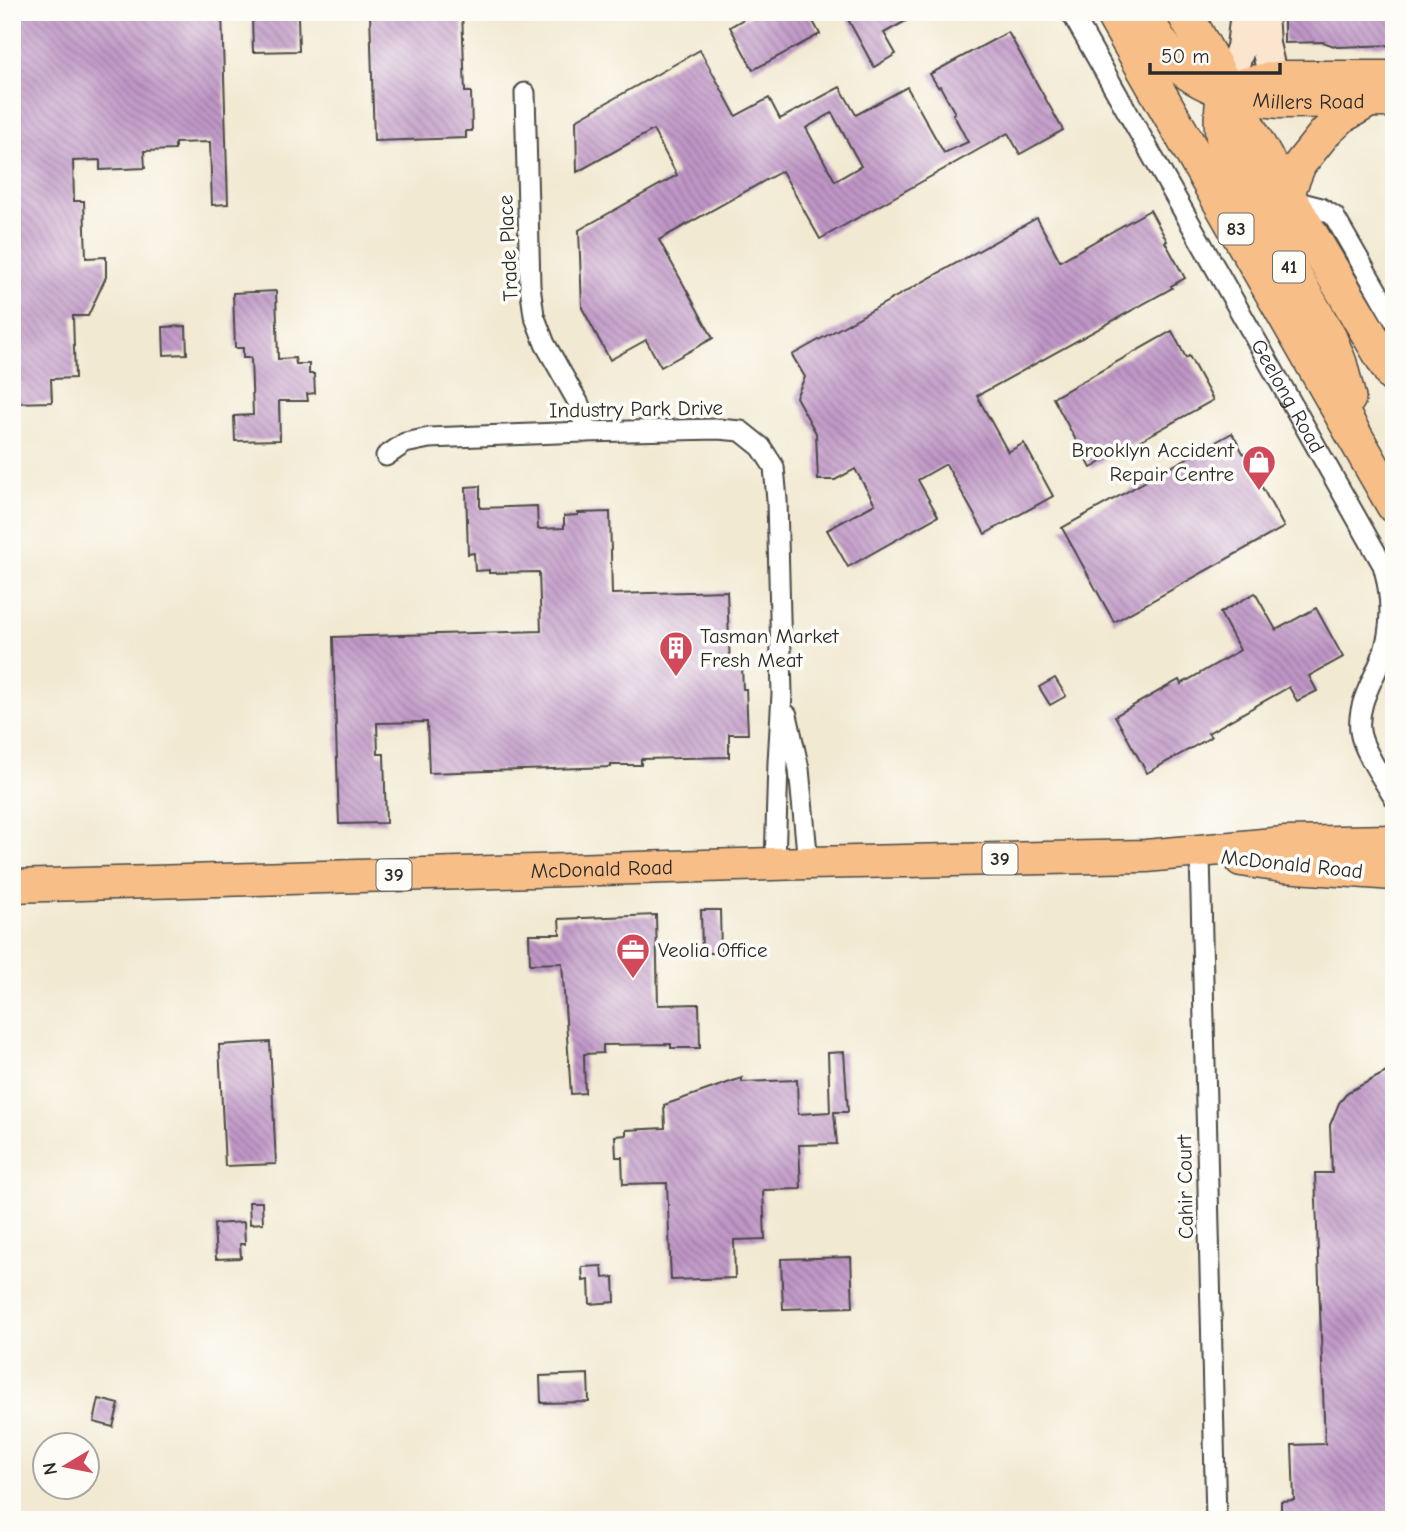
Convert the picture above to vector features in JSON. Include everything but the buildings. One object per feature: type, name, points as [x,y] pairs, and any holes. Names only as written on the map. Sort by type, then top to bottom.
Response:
[{"type":"highway","name":"Geelong Road","points":[[1112,12],[1394,505]]},
{"type":"highway","points":[[1142,12],[1159,43],[1177,65],[1199,80],[1226,90]]},
{"type":"highway","points":[[1184,12],[1288,198]]},
{"type":"highway","name":"41","points":[[1226,90],[1221,127],[1227,155],[1329,338],[1339,363],[1361,445]]},
{"type":"highway","name":"41","points":[[1288,198],[1394,376]]},
{"type":"main road","points":[[1226,90],[1242,39],[1245,12]]},
{"type":"main road","points":[[1263,12],[1265,44],[1273,78]]},
{"type":"main road","name":"Millers Road","points":[[1226,90],[1273,78],[1381,90]]},
{"type":"main road","name":"Millers Road","points":[[1226,90],[1260,100],[1280,102],[1381,90]]},
{"type":"main road","points":[[1288,198],[1300,164],[1324,134],[1342,117],[1381,90]]},
{"type":"main road","name":"McDonald Road","points":[[12,886],[1146,856],[1284,843],[1394,841]]},
{"type":"main road","name":"McDonald Road","points":[[1195,853],[1283,866],[1394,874]]},
{"type":"street","name":"Geelong Road","points":[[1071,12],[1383,565],[1388,586],[1390,626],[1381,660],[1362,703],[1360,723],[1362,741],[1394,798]]},
{"type":"street","name":"Trade Place","points":[[525,93],[530,286],[534,315],[545,344],[579,404],[583,414],[584,432]]},
{"type":"street","points":[[1288,198],[1321,208],[1334,216],[1394,320]]},
{"type":"street","name":"Industry Park Drive","points":[[386,456],[405,443],[429,438],[584,432],[718,429],[741,431],[761,447],[774,467],[777,500],[782,694],[775,864]]},
{"type":"street","name":"Industry Park Drive","points":[[782,694],[799,769],[808,863]]},
{"type":"street","name":"Cahir Court","points":[[1195,853],[1216,1520]]},
{"type":"place","name":"Brooklyn Accident Repair Centre","points":[[1259,492]]},
{"type":"place","name":"Tasman Market Fresh Meat","points":[[676,678]]},
{"type":"place","name":"Veolia Office","points":[[633,980]]}]
